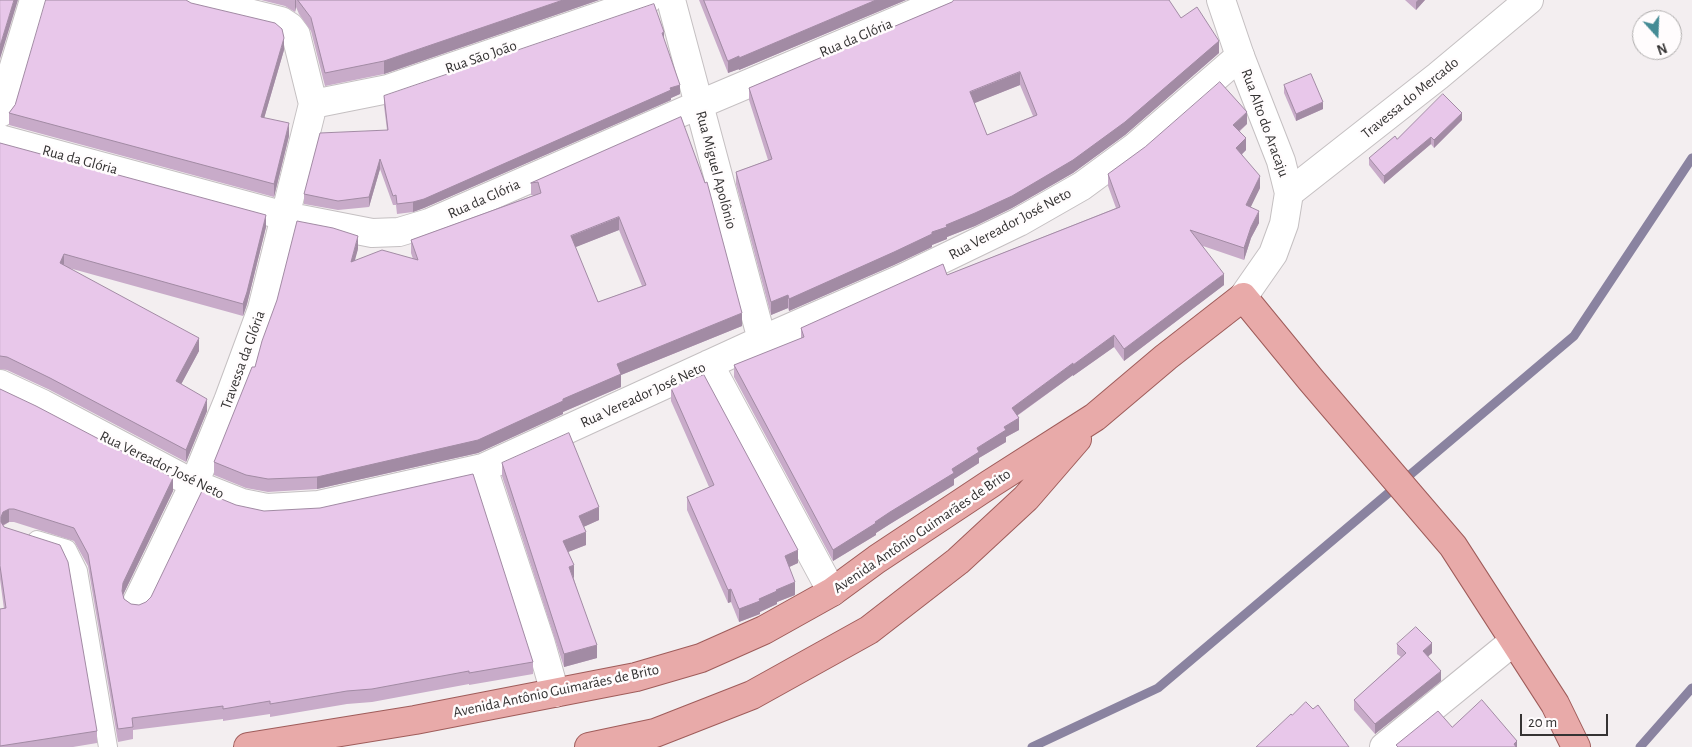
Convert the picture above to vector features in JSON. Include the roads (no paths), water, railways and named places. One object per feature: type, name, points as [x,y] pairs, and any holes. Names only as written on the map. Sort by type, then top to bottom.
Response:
[{"type":"main road","points":[[1244,297],[1310,380],[1453,546],[1555,704],[1576,747]]},
{"type":"main road","name":"Avenida Antônio Guimarães de Brito","points":[[248,747],[415,720],[636,677],[701,658],[764,630],[832,592],[877,559],[974,494],[1095,417],[1166,357],[1244,297]]},
{"type":"main road","name":"Avenida Antônio Guimarães de Brito","points":[[589,747],[655,733],[752,695],[869,630],[958,561],[1026,498],[1095,417]]},
{"type":"street","points":[[0,113],[34,0]]},
{"type":"street","points":[[195,0],[281,21],[290,27],[296,35],[313,104]]},
{"type":"street","name":"Rua São João","points":[[313,104],[388,89],[647,0]]},
{"type":"street","name":"Rua Miguel Apolônio","points":[[671,0],[762,340]]},
{"type":"street","name":"Rua da Glória","points":[[0,139],[285,216],[372,233],[400,232],[429,223],[698,105],[946,0]]},
{"type":"street","name":"Rua Alto do Aracaju","points":[[1221,0],[1240,56],[1281,161],[1289,193],[1284,224],[1273,254],[1244,297]]},
{"type":"street","name":"Travessa do Mercado","points":[[1289,193],[1438,76],[1517,5]]},
{"type":"street","name":"Rua Vereador José Neto","points":[[0,384],[43,404],[194,484],[242,503],[267,508],[319,505],[482,468],[762,340],[901,279],[1019,222],[1082,186],[1135,147],[1240,56]]},
{"type":"street","name":"Travessa da Glória","points":[[137,602],[194,484],[228,401],[262,309],[313,104]]},
{"type":"street","points":[[709,364],[832,592]]},
{"type":"street","points":[[482,468],[541,644],[555,693]]},
{"type":"street","points":[[1384,747],[1514,640]]},
{"type":"lane","points":[[20,534],[67,549],[78,571],[108,747]]},
{"type":"waterway","points":[[1032,747],[1158,688],[1574,336],[1692,158]]},
{"type":"waterway","points":[[1640,747],[1692,688]]}]
